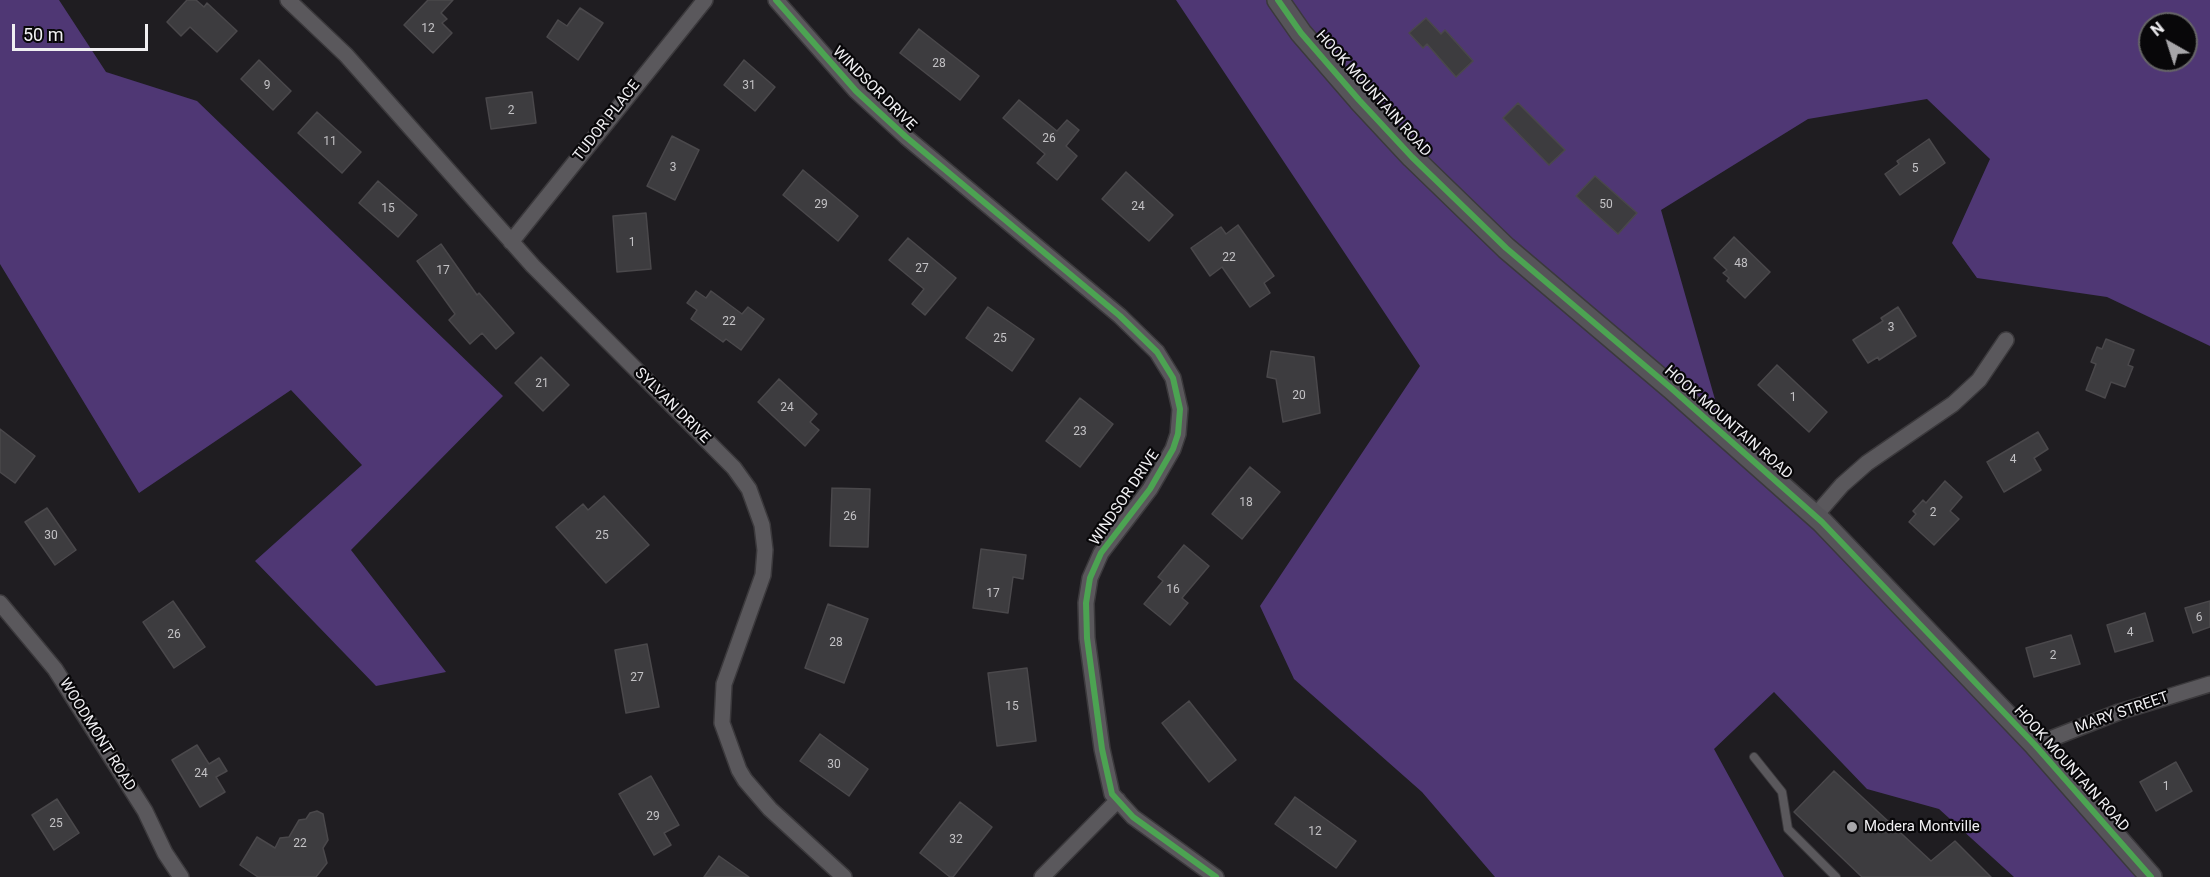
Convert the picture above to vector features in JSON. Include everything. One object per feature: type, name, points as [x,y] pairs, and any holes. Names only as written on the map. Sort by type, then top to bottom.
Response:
[{"type":"street","name":"SYLVAN DRIVE","points":[[288,0],[346,55],[511,242],[734,468],[749,489],[762,525],[765,550],[763,575],[724,684],[722,723],[745,780],[770,809],[844,877]]},
{"type":"street","name":"TUDOR PLACE","points":[[511,242],[705,0]]},
{"type":"street","name":"WINDSOR DRIVE","points":[[776,0],[856,91],[906,137],[1120,316],[1157,352],[1173,378],[1180,409],[1179,428],[1173,449],[1150,489],[1101,553],[1090,578],[1086,603],[1087,638],[1102,749],[1112,794],[1134,817],[1216,877]]},
{"type":"street","name":"HOOK MOUNTAIN ROAD","points":[[1278,0],[1301,33],[1359,100],[1412,157],[1506,248],[1671,388],[1815,516],[1936,639],[2035,745],[2151,877]]},
{"type":"street","points":[[1815,516],[1842,485],[1867,462],[1953,404],[1979,380],[2006,340]]},
{"type":"street","name":"WOODMONT ROAD","points":[[0,603],[55,669],[145,811],[165,853],[181,877]]},
{"type":"street","name":"MARY STREET","points":[[2035,745],[2119,712],[2210,684]]},
{"type":"street","points":[[1042,877],[1118,800]]},
{"type":"lane","points":[[1754,757],[1782,792],[1788,829],[1836,877]]},
{"type":"shaded area","points":[[0,0],[59,0],[106,72],[197,101],[503,396],[351,550],[446,672],[376,686],[255,561],[362,465],[291,390],[139,493],[0,264]]},
{"type":"shaded area","points":[[1176,0],[2210,0],[2210,346],[2107,297],[1977,278],[1952,243],[1990,159],[1927,99],[1808,119],[1661,210],[1728,445],[1932,631],[2154,877],[2014,877],[1939,809],[1867,789],[1774,692],[1714,749],[1784,877],[1495,877],[1422,792],[1294,679],[1260,606],[1420,366]]},
{"type":"building","points":[[187,0],[196,0],[204,7],[207,3],[237,31],[217,52],[190,27],[181,36],[167,22]]},
{"type":"building","points":[[428,0],[453,0],[441,13],[447,19],[442,23],[452,33],[433,53],[404,25]]},
{"type":"building","points":[[580,8],[603,23],[578,60],[547,37],[558,20],[567,26]]},
{"type":"building","points":[[1426,18],[1441,34],[1445,30],[1473,61],[1456,77],[1427,44],[1423,48],[1409,33]]},
{"type":"building","points":[[919,29],[979,76],[960,100],[900,53]]},
{"type":"building","points":[[259,60],[291,91],[273,110],[241,79]]},
{"type":"building","points":[[744,60],[775,87],[755,111],[724,85]]},
{"type":"building","points":[[532,92],[536,123],[491,129],[486,98]]},
{"type":"building","points":[[1019,100],[1057,131],[1067,120],[1079,130],[1066,146],[1077,156],[1057,180],[1037,163],[1045,154],[1003,118]]},
{"type":"building","points":[[1518,103],[1565,150],[1549,165],[1503,118]]},
{"type":"building","points":[[317,112],[361,152],[342,173],[298,133]]},
{"type":"building","points":[[672,136],[699,150],[675,200],[647,186]]},
{"type":"building","points":[[1929,139],[1945,163],[1900,195],[1885,174],[1899,164],[1897,161]]},
{"type":"building","points":[[803,170],[858,216],[838,241],[783,195]]},
{"type":"building","points":[[1126,172],[1173,215],[1149,241],[1102,199]]},
{"type":"building","points":[[1595,176],[1637,213],[1618,234],[1576,196]]},
{"type":"building","points":[[378,181],[417,215],[398,237],[359,203]]},
{"type":"building","points":[[646,213],[651,269],[617,272],[613,216]]},
{"type":"building","points":[[1238,225],[1274,276],[1264,283],[1270,293],[1250,307],[1222,267],[1210,276],[1191,248],[1221,227],[1226,234]]},
{"type":"building","points":[[1734,237],[1770,272],[1745,298],[1727,281],[1729,278],[1723,273],[1727,270],[1714,258]]},
{"type":"building","points":[[908,238],[956,278],[925,315],[912,304],[924,289],[889,260]]},
{"type":"building","points":[[441,244],[477,295],[479,293],[514,333],[496,349],[482,333],[470,344],[449,320],[455,314],[417,261]]},
{"type":"building","points":[[696,291],[706,298],[711,291],[742,314],[748,307],[764,319],[741,350],[726,339],[723,342],[691,319],[697,310],[687,303]]},
{"type":"building","points":[[988,307],[1034,339],[1012,371],[966,338]]},
{"type":"building","points":[[1898,307],[1916,336],[1879,360],[1878,357],[1868,363],[1853,340],[1883,321],[1881,318]]},
{"type":"building","points":[[2106,339],[2134,350],[2128,365],[2133,367],[2125,387],[2111,382],[2105,398],[2086,390],[2096,364],[2091,362],[2097,347],[2102,349]]},
{"type":"building","points":[[1271,351],[1314,357],[1320,413],[1283,422],[1276,379],[1267,377]]},
{"type":"building","points":[[541,357],[569,385],[543,411],[515,383]]},
{"type":"building","points":[[1777,365],[1827,412],[1809,432],[1758,385]]},
{"type":"building","points":[[779,379],[817,414],[810,422],[819,430],[805,446],[758,402]]},
{"type":"building","points":[[1080,398],[1113,424],[1080,467],[1046,441]]},
{"type":"building","points":[[0,429],[35,456],[15,483],[0,472]]},
{"type":"building","points":[[2038,432],[2048,449],[2034,458],[2041,470],[2004,492],[1987,462]]},
{"type":"building","points":[[1250,467],[1280,492],[1242,539],[1212,514]]},
{"type":"building","points":[[1945,481],[1962,497],[1950,511],[1959,519],[1934,545],[1909,522],[1916,514],[1913,511],[1923,500],[1926,503]]},
{"type":"building","points":[[832,488],[870,489],[868,547],[830,546]]},
{"type":"building","points":[[604,496],[649,545],[606,583],[556,527],[583,504],[588,510]]},
{"type":"building","points":[[47,508],[76,550],[55,565],[25,522]]},
{"type":"building","points":[[1184,545],[1209,566],[1182,598],[1188,603],[1170,625],[1144,604],[1163,581],[1158,577]]},
{"type":"building","points":[[981,549],[1026,555],[1023,579],[1013,577],[1008,613],[973,608]]},
{"type":"building","points":[[173,601],[205,647],[174,668],[143,622]]},
{"type":"building","points":[[2210,601],[2210,627],[2193,633],[2185,608]]},
{"type":"building","points":[[828,604],[868,619],[844,683],[805,668]]},
{"type":"building","points":[[2145,613],[2153,641],[2115,652],[2107,625]]},
{"type":"building","points":[[2071,635],[2080,664],[2034,677],[2026,648]]},
{"type":"building","points":[[647,644],[659,707],[626,713],[615,650]]},
{"type":"building","points":[[1027,668],[1036,741],[997,746],[988,673]]},
{"type":"building","points":[[1189,701],[1236,760],[1209,782],[1162,723]]},
{"type":"building","points":[[820,734],[868,769],[849,796],[800,761]]},
{"type":"building","points":[[197,745],[209,764],[219,758],[227,771],[216,777],[225,792],[200,807],[172,760]]},
{"type":"building","points":[[2176,762],[2192,791],[2156,811],[2140,782]]},
{"type":"building","name":"Modera Montville","points":[[1834,771],[1931,861],[1955,841],[1991,877],[1862,877],[1794,812]]},
{"type":"building","points":[[651,776],[679,825],[664,833],[671,845],[654,855],[619,794]]},
{"type":"building","points":[[1295,797],[1356,841],[1336,868],[1275,824]]},
{"type":"building","points":[[57,799],[79,833],[54,850],[32,815]]},
{"type":"building","points":[[960,802],[992,827],[953,877],[950,877],[920,853]]},
{"type":"building","points":[[317,811],[323,814],[328,840],[323,848],[327,863],[316,877],[258,877],[240,865],[257,837],[275,848],[280,838],[289,837],[299,820],[306,819],[310,813]]},
{"type":"building","points":[[719,856],[749,877],[704,877]]},
{"type":"cycle path","points":[[776,0],[856,91],[906,137],[1120,316],[1157,352],[1173,378],[1180,409],[1178,434],[1173,449],[1150,489],[1101,553],[1090,578],[1086,603],[1087,638],[1102,749],[1112,794],[1133,817],[1216,877]]},
{"type":"cycle path","points":[[1278,0],[1301,33],[1359,100],[1412,157],[1506,248],[1671,388],[1822,522],[2035,745],[2151,877]]},
{"type":"place","name":"Modera Montville","points":[[1852,827]]}]
